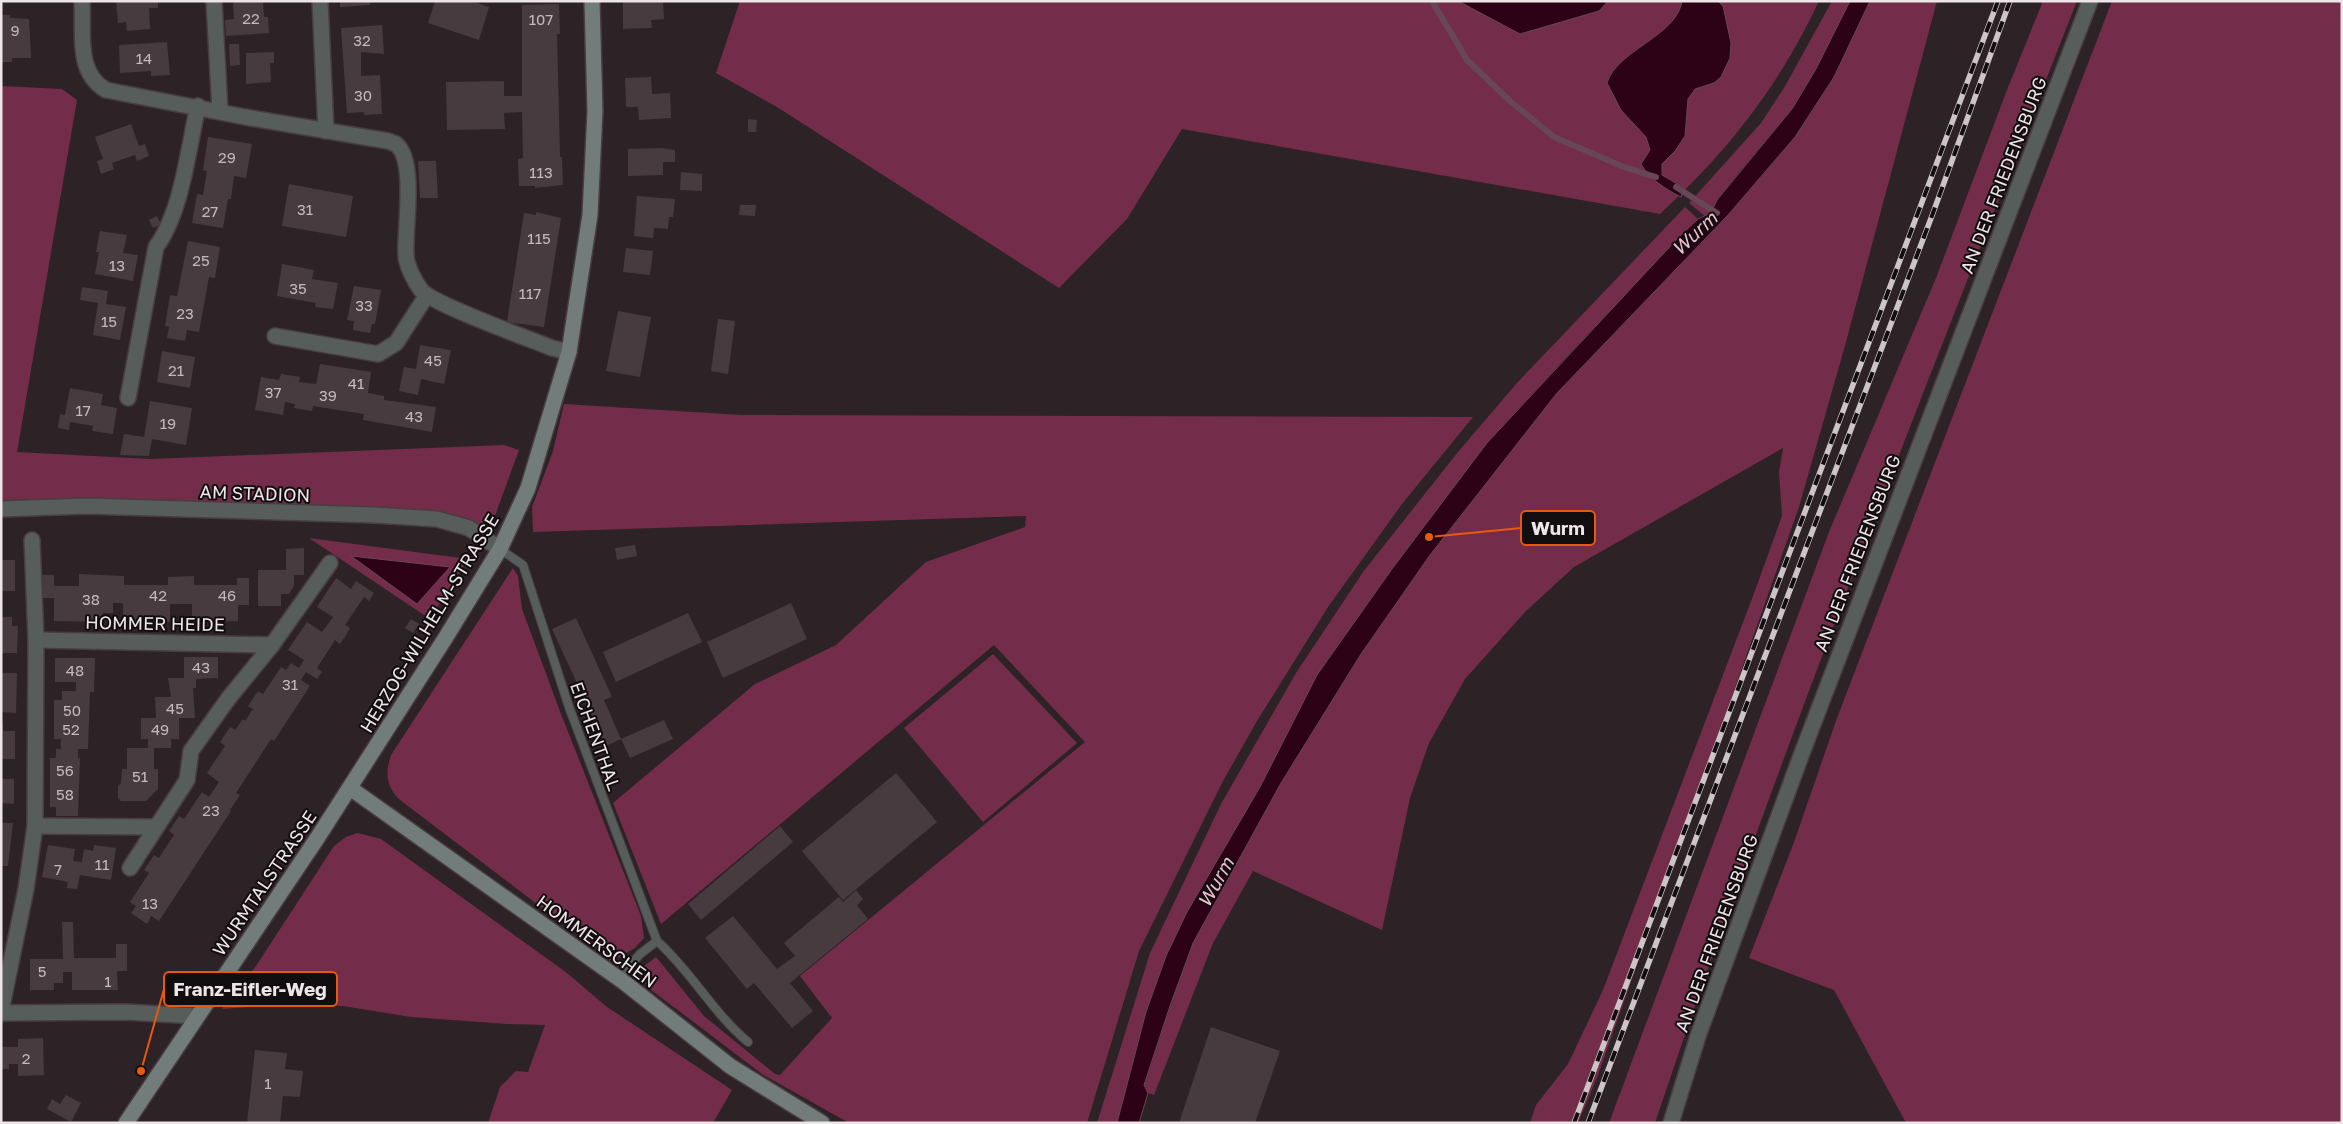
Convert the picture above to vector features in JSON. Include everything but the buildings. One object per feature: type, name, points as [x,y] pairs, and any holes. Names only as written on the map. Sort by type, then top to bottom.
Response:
[{"type":"main road","name":"HERZOG-WILHELM-STRASSE","points":[[350,788],[500,549],[528,488],[569,352],[590,215],[595,111],[592,1]]},
{"type":"main road","name":"HOMMERSCHEN","points":[[350,788],[619,979],[730,1066],[822,1123]]},
{"type":"main road","name":"WURMTALSTRASSE","points":[[126,1123],[350,788]]},
{"type":"street","points":[[82,1],[86,70],[94,84],[106,90],[326,131],[388,140],[399,146],[409,182],[406,256],[421,291],[439,302],[544,345],[569,352]]},
{"type":"street","points":[[214,1],[220,111]]},
{"type":"street","points":[[320,1],[326,131]]},
{"type":"street","name":"AN DER FRIEDENSBURG","points":[[1672,1123],[1698,1036],[1799,762],[1915,454],[2090,1]]},
{"type":"street","points":[[128,398],[156,247],[167,232],[174,214],[198,106]]},
{"type":"street","points":[[275,336],[378,354],[396,343],[427,295]]},
{"type":"street","name":"AM STADION","points":[[1,509],[86,506],[374,515],[437,519],[469,528],[500,549]]},
{"type":"street","points":[[32,540],[36,640],[35,826],[26,889],[1,1012],[125,1012],[197,1016]]},
{"type":"street","points":[[130,868],[186,780],[191,751],[228,699],[272,645],[330,563]]},
{"type":"street","name":"HOMMER HEIDE","points":[[36,640],[272,645]]},
{"type":"street","points":[[35,826],[155,827]]},
{"type":"lane","name":"EICHENTHAL","points":[[500,549],[523,565],[570,708],[656,941],[669,952],[728,1025],[748,1042]]},
{"type":"lane","points":[[619,979],[640,954],[656,941]]},
{"type":"shaded area","points":[[740,1],[1819,1],[1787,61],[1750,115],[1708,166],[1660,214],[1182,129],[1127,219],[1059,288],[777,107],[716,73]]},
{"type":"shaded area","points":[[1832,1],[1850,1],[1816,69],[1792,109],[1717,200],[1711,213],[1706,217],[1689,203],[1761,123],[1784,88]]},
{"type":"shaded area","points":[[1870,1],[1937,1],[1846,342],[1799,507],[1598,1075],[1578,1123],[1530,1123],[1536,1105],[1568,1064],[1603,990],[1753,596],[1782,516],[1779,472],[1783,448],[1574,567],[1525,612],[1465,679],[1429,743],[1410,798],[1382,930],[1253,871],[1213,943],[1154,1095],[1148,1093],[1144,1086],[1193,943],[1281,783],[1361,654],[1430,555],[1557,393],[1728,215],[1795,137],[1834,77]]},
{"type":"shaded area","points":[[2043,1],[2077,1],[1859,559],[1754,840],[1655,1123],[1609,1123],[1829,532],[1936,278],[2007,90]]},
{"type":"shaded area","points":[[2112,1],[2342,1],[2342,1123],[1908,1123],[1905,1121],[1834,990],[1749,958],[1793,845],[1837,718]]},
{"type":"shaded area","points":[[1,86],[62,89],[77,100],[17,452],[150,459],[504,445],[519,450],[488,535],[471,523],[100,499],[1,500]]},
{"type":"shaded area","points":[[1685,207],[1698,219],[1487,443],[1392,569],[1317,675],[1260,787],[1187,912],[1166,956],[1146,1012],[1117,1123],[1097,1123],[1150,953],[1221,804],[1296,673],[1363,572],[1458,452],[1516,384]]},
{"type":"shaded area","points":[[564,404],[742,415],[1473,417],[1402,504],[1328,607],[1257,721],[1223,781],[1139,951],[1087,1123],[849,1123],[762,1074],[647,987],[642,975],[643,967],[656,957],[704,1016],[775,1074],[780,1075],[832,1018],[800,976],[1085,742],[994,645],[661,924],[613,803],[755,684],[836,645],[926,562],[1025,527],[1026,516],[533,532],[532,507],[553,451]]},
{"type":"shaded area","points":[[309,538],[468,559],[430,619]]},
{"type":"shaded area","points":[[513,568],[518,576],[522,609],[561,714],[641,916],[644,938],[635,948],[612,961],[400,800],[389,785],[388,768],[391,755]]},
{"type":"shaded area","points":[[993,654],[1077,743],[983,822],[904,728]]},
{"type":"shaded area","points":[[357,833],[381,839],[567,973],[607,1007],[732,1090],[713,1123],[488,1123],[500,1087],[516,1071],[528,1072],[545,1025],[411,1017],[343,1006],[290,1004],[222,1009],[256,966],[334,846],[346,837]]},
{"type":"water","points":[[1458,1],[1608,1],[1599,11],[1520,34]]},
{"type":"water","points":[[1682,1],[1718,1],[1723,6],[1731,43],[1730,58],[1721,77],[1714,83],[1695,89],[1688,99],[1685,136],[1675,151],[1662,164],[1662,175],[1684,188],[1681,197],[1658,183],[1641,164],[1650,150],[1646,137],[1621,110],[1607,83],[1613,71],[1622,61],[1670,24],[1678,13]]},
{"type":"water","points":[[1850,1],[1870,1],[1834,77],[1795,137],[1728,215],[1557,393],[1430,555],[1361,654],[1281,783],[1193,943],[1144,1085],[1148,1093],[1139,1123],[1117,1123],[1146,1012],[1166,956],[1187,912],[1260,787],[1317,675],[1392,569],[1487,443],[1678,238],[1698,219],[1711,213],[1717,200],[1792,109],[1816,69]]},
{"type":"water","points":[[351,556],[450,567],[417,604]]},
{"type":"waterway","points":[[1432,1],[1467,60],[1510,101],[1554,137],[1624,167],[1656,177]]},
{"type":"waterway","points":[[1676,187],[1717,213]]},
{"type":"railway","points":[[1574,1123],[1998,1]]},
{"type":"railway","points":[[1588,1123],[1933,213],[2010,1]]},
{"type":"place","name":"Wurm","points":[[1429,537]]},
{"type":"place","name":"Franz-Eifler-Weg","points":[[141,1071]]}]
